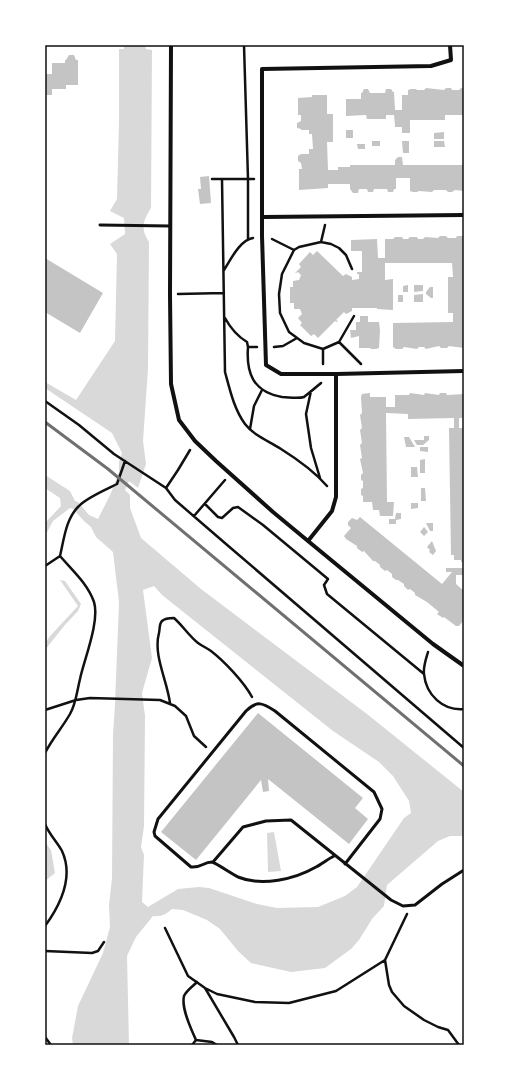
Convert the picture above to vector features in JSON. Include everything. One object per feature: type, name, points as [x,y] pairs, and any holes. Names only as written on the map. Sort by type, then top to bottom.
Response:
[{"type":"street","points":[[171,45],[170,295],[172,384],[179,420],[195,441],[273,512],[433,644],[463,664]]},
{"type":"street","points":[[450,45],[451,60],[431,66],[262,69],[262,236],[266,365],[281,374],[464,371]]},
{"type":"street","points":[[263,217],[464,215]]},
{"type":"street","points":[[308,541],[332,512],[336,497],[336,374]]},
{"type":"lane","points":[[100,225],[170,226]]},
{"type":"lane","points":[[334,856],[315,868],[296,875],[276,880],[258,881],[240,878],[213,862],[206,863],[198,868],[191,867],[155,836],[154,832],[158,819],[213,751],[246,711],[255,704],[260,703],[267,705],[275,711],[374,792],[382,809],[380,819],[345,864]]},
{"type":"lane","points":[[213,862],[243,827],[266,821],[291,820],[334,856],[391,900],[403,906],[415,905],[442,884],[464,870]]},
{"type":"path","points":[[244,45],[248,179],[248,239]]},
{"type":"path","points":[[212,179],[262,179]]},
{"type":"path","points":[[222,179],[225,372],[232,400],[250,429],[299,461],[320,478],[336,497]]},
{"type":"path","points":[[321,242],[327,216]]},
{"type":"path","points":[[223,270],[248,239],[262,236]]},
{"type":"path","points":[[352,269],[346,255],[339,248],[321,242],[299,247],[294,250],[282,274],[279,294],[280,313],[289,332],[304,343],[323,348],[339,342],[354,316]]},
{"type":"path","points":[[282,244],[294,250]]},
{"type":"path","points":[[170,295],[224,293]]},
{"type":"path","points":[[224,318],[237,336],[247,342],[248,346],[266,348]]},
{"type":"path","points":[[283,346],[296,338]]},
{"type":"path","points":[[339,342],[371,373]]},
{"type":"path","points":[[323,348],[323,374]]},
{"type":"path","points":[[250,429],[254,406],[262,390]]},
{"type":"path","points":[[311,391],[306,414],[311,448],[320,478]]},
{"type":"path","points":[[45,401],[79,425],[114,454],[166,488],[175,500],[464,748]]},
{"type":"path","points":[[166,488],[195,441]]},
{"type":"path","points":[[45,566],[60,556],[70,518],[80,504],[117,484],[125,461]]},
{"type":"path","points":[[194,516],[231,474]]},
{"type":"path","points":[[205,504],[218,517],[222,518],[233,508],[238,507],[263,525],[328,579],[324,585],[327,594],[424,674]]},
{"type":"path","points":[[45,753],[70,714],[76,700],[79,680],[96,616],[94,603],[88,589],[60,556]]},
{"type":"path","points":[[170,703],[169,693],[157,652],[156,643],[159,626],[162,621],[168,618],[174,618],[188,634],[199,644],[210,650],[218,657],[240,680],[255,704]]},
{"type":"path","points":[[433,644],[425,661],[424,674],[428,688],[432,696],[438,702],[454,709],[464,709]]},
{"type":"path","points":[[45,710],[76,700],[160,700],[170,703],[186,716],[194,736],[213,751]]},
{"type":"path","points":[[45,824],[66,861],[68,876],[65,890],[51,918],[45,926]]},
{"type":"path","points":[[165,928],[188,976],[205,988],[217,994],[255,1002],[289,1003],[336,991],[385,960],[412,906]]},
{"type":"path","points":[[45,951],[92,953],[98,951],[104,942]]},
{"type":"path","points":[[385,960],[389,985],[392,992],[404,1006],[424,1020],[448,1030],[459,1045]]},
{"type":"path","points":[[196,1040],[189,1024],[184,1005],[184,996],[197,982]]},
{"type":"path","points":[[205,988],[238,1045]]},
{"type":"path","points":[[45,1037],[51,1045]]},
{"type":"path","points":[[192,1045],[196,1040]]},
{"type":"path","points":[[196,1040],[212,1042],[217,1045]]},
{"type":"shaded area","points":[[124,45],[145,45],[146,49],[152,50],[151,208],[144,221],[144,233],[149,242],[148,369],[143,441],[146,464],[138,488],[129,481],[125,490],[130,495],[130,508],[141,538],[201,589],[367,714],[464,792],[464,836],[450,836],[438,841],[387,885],[384,906],[372,919],[359,940],[351,949],[325,968],[291,972],[251,963],[238,951],[220,929],[207,920],[183,910],[172,909],[164,915],[153,916],[136,937],[127,956],[129,1045],[73,1045],[72,1038],[78,1006],[103,953],[110,927],[109,905],[112,878],[113,735],[119,602],[113,552],[96,537],[91,527],[73,509],[70,508],[53,521],[45,536],[45,523],[61,506],[60,498],[45,488],[45,475],[70,491],[75,501],[78,502],[89,515],[98,519],[111,493],[119,472],[119,462],[122,453],[112,433],[45,388],[45,382],[76,400],[115,341],[117,254],[110,244],[125,234],[124,218],[110,211],[117,199],[119,49],[124,49]],"holes":[[[154,586],[162,595],[333,731],[379,762],[393,776],[409,801],[411,813],[404,818],[357,887],[345,896],[318,907],[277,908],[257,904],[209,888],[199,887],[178,889],[148,907],[142,902],[144,855],[141,847],[144,826],[145,716],[142,693],[152,658],[143,590]]]},
{"type":"shaded area","points":[[60,580],[65,581],[81,604],[78,611],[45,650],[45,643],[51,635],[78,606]]},
{"type":"shaded area","points":[[274,832],[281,871],[268,872],[267,833]]},
{"type":"shaded area","points":[[45,842],[51,850],[55,873],[45,881]]},
{"type":"building","points":[[69,55],[74,55],[76,60],[78,60],[78,85],[66,85],[66,89],[52,89],[52,95],[45,95],[45,74],[52,74],[52,63],[65,63],[65,60]]},
{"type":"building","points":[[426,88],[444,90],[446,88],[451,88],[452,90],[459,90],[464,88],[464,115],[445,115],[445,120],[410,120],[410,133],[402,133],[402,127],[395,127],[394,115],[386,115],[386,119],[367,119],[366,115],[346,116],[346,99],[361,99],[361,93],[364,89],[368,89],[370,93],[385,93],[386,89],[391,89],[394,92],[395,110],[402,110],[402,95],[408,95],[408,90],[411,89],[424,90]]},
{"type":"building","points":[[312,95],[327,95],[327,114],[333,114],[333,142],[327,142],[328,170],[338,170],[338,167],[350,167],[350,165],[395,165],[395,160],[398,157],[402,157],[403,165],[464,165],[464,191],[455,190],[448,192],[446,190],[434,190],[432,192],[413,192],[410,191],[410,178],[396,178],[396,189],[394,189],[393,192],[388,192],[387,189],[374,189],[373,192],[368,192],[367,189],[359,189],[358,193],[353,193],[350,189],[350,184],[328,184],[328,188],[299,190],[299,169],[302,169],[301,163],[298,161],[298,156],[301,154],[309,154],[309,149],[313,149],[312,134],[309,134],[309,130],[301,130],[297,128],[297,123],[301,121],[301,115],[298,115],[298,98],[312,97]]},
{"type":"building","points":[[346,130],[353,130],[353,138],[346,138]]},
{"type":"building","points":[[444,132],[444,139],[434,139],[434,133]]},
{"type":"building","points":[[372,141],[380,141],[380,146],[372,146]]},
{"type":"building","points":[[402,141],[409,141],[409,153],[403,153]]},
{"type":"building","points":[[434,141],[444,141],[445,147],[434,147]]},
{"type":"building","points":[[357,144],[365,144],[365,149],[358,149]]},
{"type":"building","points":[[209,176],[211,203],[200,204],[198,189],[201,189],[200,177]]},
{"type":"building","points":[[440,236],[456,238],[457,236],[464,236],[464,348],[449,346],[447,348],[441,348],[439,346],[426,349],[424,347],[419,347],[417,349],[404,347],[402,349],[396,349],[393,347],[393,323],[453,322],[453,313],[448,313],[448,277],[453,277],[452,263],[385,263],[385,280],[393,279],[393,310],[377,308],[352,308],[352,311],[346,314],[344,312],[336,320],[338,321],[337,322],[335,321],[318,338],[314,334],[311,336],[300,325],[302,323],[298,318],[302,314],[300,309],[294,309],[294,303],[290,303],[290,287],[293,287],[293,281],[299,280],[301,275],[298,272],[295,273],[301,267],[299,264],[310,252],[313,255],[317,251],[343,276],[346,274],[352,277],[352,280],[359,279],[359,274],[357,274],[357,272],[362,272],[362,251],[351,251],[351,240],[377,239],[378,258],[385,258],[385,239],[402,237],[403,239],[408,239],[410,237],[417,237],[418,239],[423,239],[425,237],[438,238]]},
{"type":"building","points":[[45,258],[103,293],[80,333],[45,312]]},
{"type":"building","points":[[408,285],[408,292],[403,292],[403,286]]},
{"type":"building","points":[[414,285],[423,285],[423,291],[414,292]]},
{"type":"building","points":[[430,287],[433,287],[433,298],[426,294]]},
{"type":"building","points":[[423,294],[423,302],[414,302],[414,295]]},
{"type":"building","points":[[398,295],[403,295],[403,302],[398,302]]},
{"type":"building","points":[[360,316],[368,316],[368,322],[379,322],[379,348],[359,348],[359,336],[351,338],[350,330],[356,330],[356,322],[360,322]]},
{"type":"building","points":[[370,393],[370,397],[386,397],[386,407],[395,407],[395,395],[409,395],[410,393],[424,395],[425,393],[439,395],[440,393],[446,393],[447,395],[464,394],[464,418],[459,418],[459,428],[464,428],[464,562],[461,562],[461,560],[454,560],[454,555],[451,555],[449,428],[454,428],[454,418],[408,419],[408,414],[386,413],[387,502],[394,502],[393,516],[380,516],[379,510],[373,510],[372,502],[363,502],[363,496],[361,495],[363,481],[361,480],[361,475],[363,473],[360,459],[362,458],[360,445],[362,443],[360,430],[362,428],[360,415],[362,413],[361,397],[362,394]]},
{"type":"building","points":[[424,436],[429,436],[429,440],[423,445],[417,445],[414,440],[424,440]]},
{"type":"building","points":[[404,437],[409,437],[415,447],[406,447]]},
{"type":"building","points":[[420,447],[428,447],[428,452],[420,451]]},
{"type":"building","points":[[425,459],[425,473],[420,473],[420,460]]},
{"type":"building","points":[[411,467],[417,467],[418,477],[411,477]]},
{"type":"building","points":[[421,488],[425,488],[426,501],[421,501]]},
{"type":"building","points":[[411,503],[418,503],[418,508],[411,509]]},
{"type":"building","points":[[396,513],[401,513],[401,519],[396,520],[396,524],[389,524],[389,519],[395,519]]},
{"type":"building","points":[[360,517],[442,584],[452,572],[446,572],[446,568],[464,568],[464,575],[456,575],[456,584],[464,591],[464,617],[459,626],[456,626],[444,617],[443,618],[437,614],[439,612],[427,602],[415,595],[415,593],[410,589],[408,590],[404,584],[392,577],[392,574],[387,570],[385,571],[364,551],[362,552],[357,548],[357,546],[346,539],[344,536],[351,528],[348,525],[348,522],[352,518],[357,520]]},
{"type":"building","points":[[426,523],[433,523],[433,531],[430,531]]},
{"type":"building","points":[[424,527],[428,532],[424,536],[420,532]]},
{"type":"building","points":[[432,541],[436,551],[433,555],[429,552],[430,550],[427,547]]},
{"type":"building","points":[[258,713],[363,798],[355,808],[368,819],[349,844],[268,779],[269,791],[263,792],[261,780],[196,860],[161,832]]},
{"type":"railway","points":[[45,422],[108,469],[464,766]]}]
